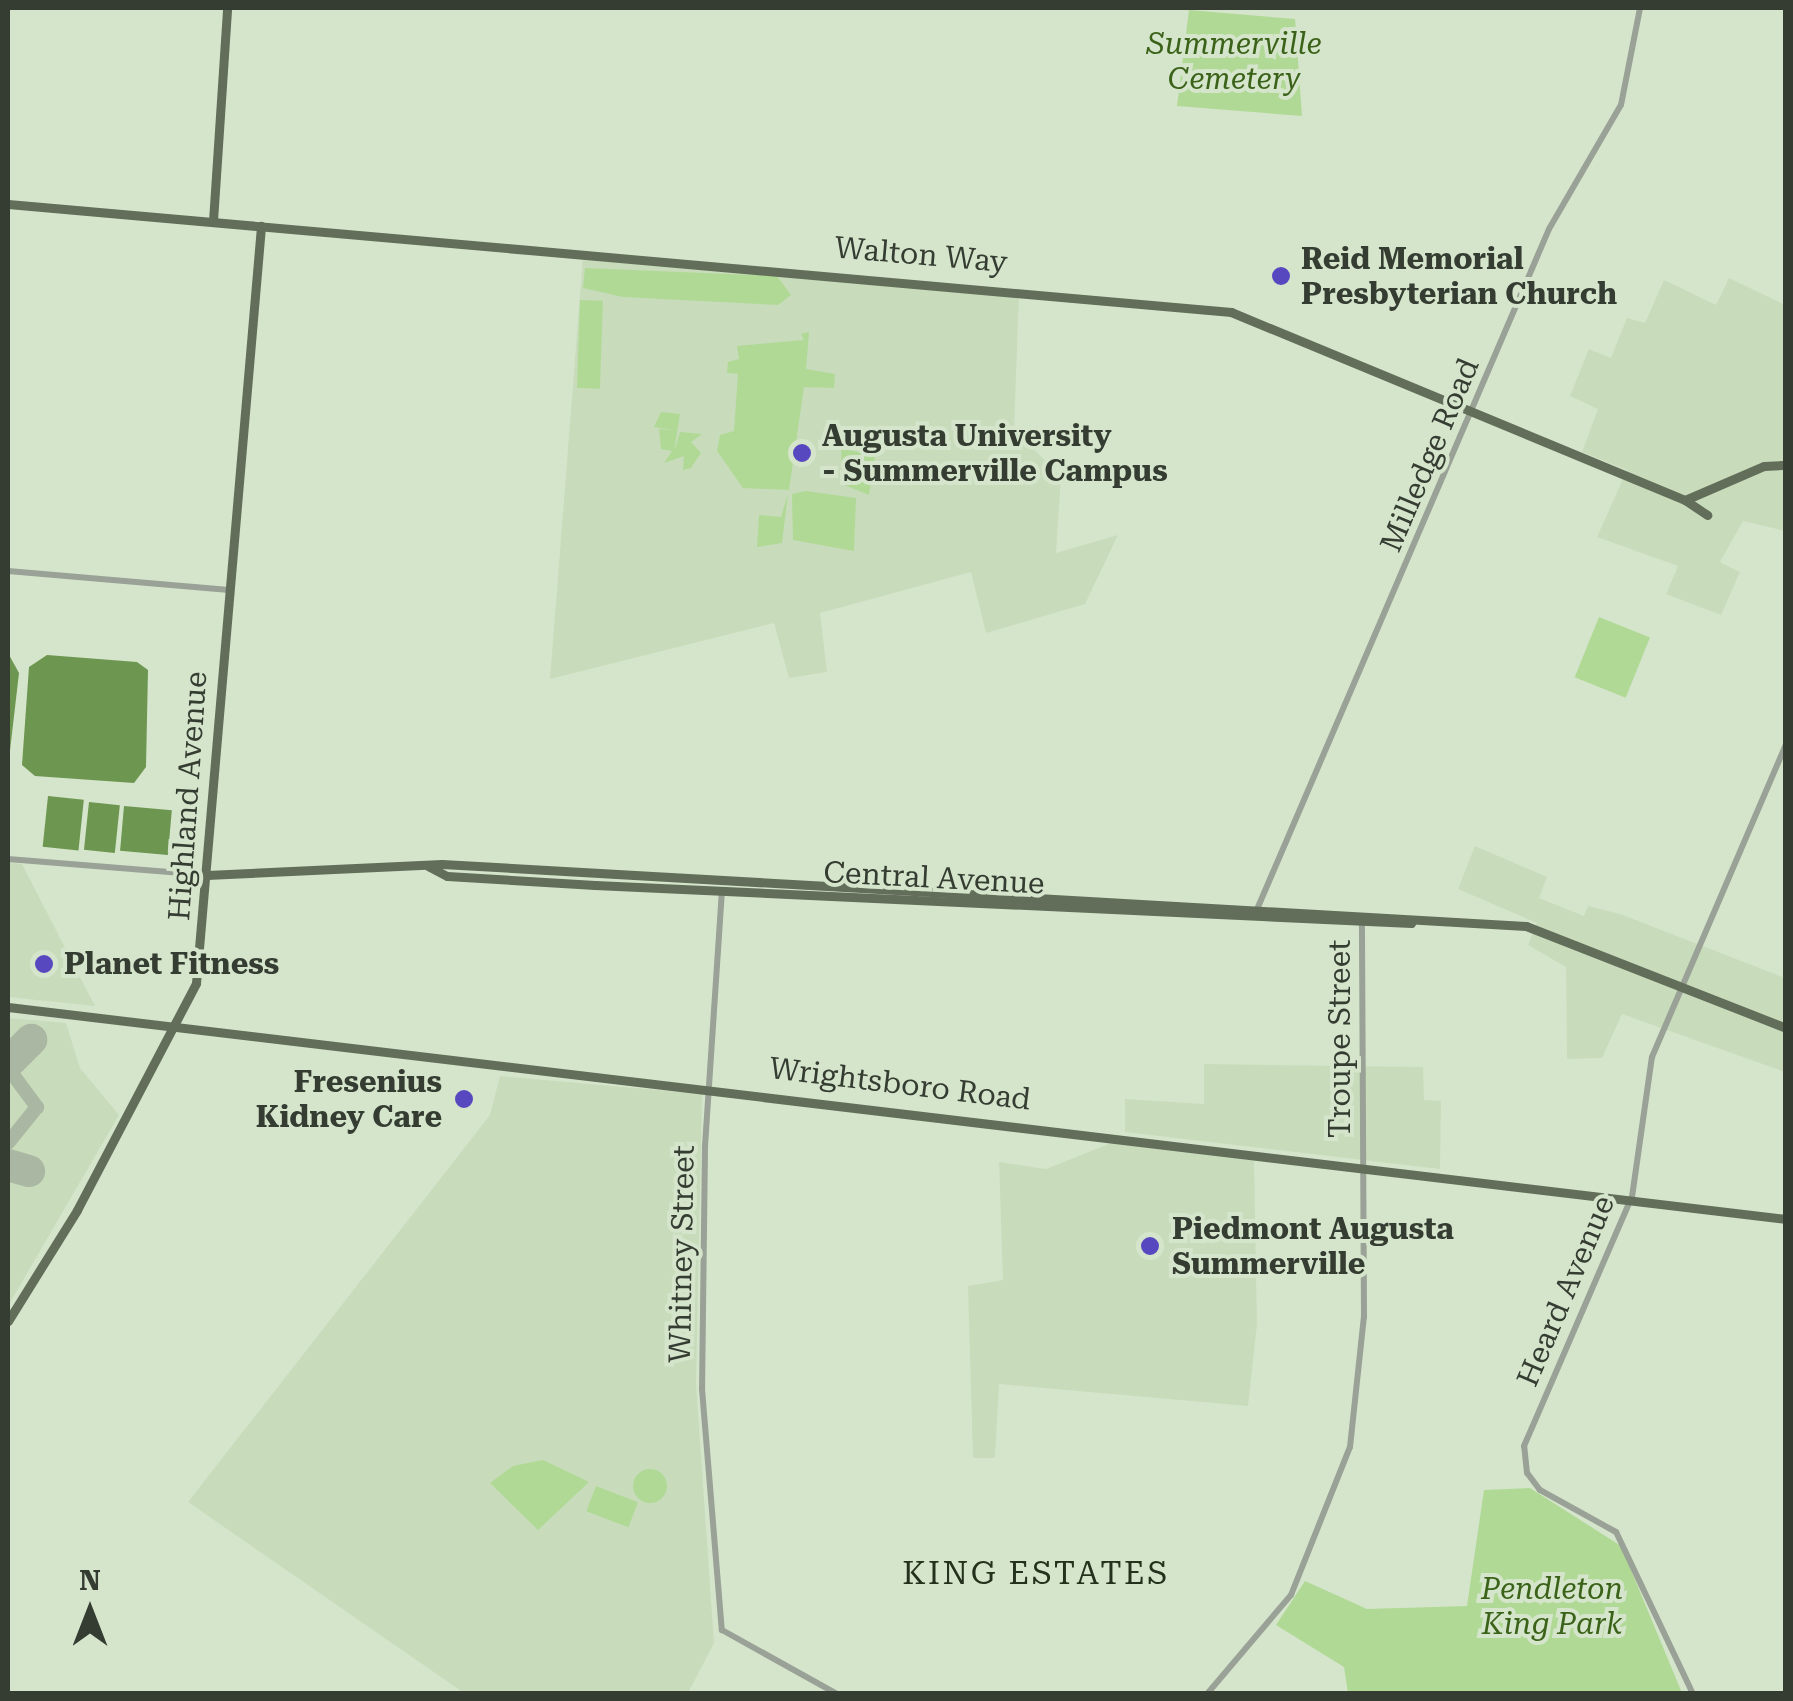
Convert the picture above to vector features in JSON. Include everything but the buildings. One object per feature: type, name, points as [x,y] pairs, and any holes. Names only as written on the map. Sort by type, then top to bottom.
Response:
[{"type":"main road","points":[[213,221],[227,8]]},
{"type":"main road","name":"Walton Way","points":[[8,204],[1231,312],[1684,500],[1707,515]]},
{"type":"main road","name":"Highland Avenue","points":[[8,1321],[178,1025],[196,984],[261,226]]},
{"type":"main road","points":[[1684,500],[1764,466],[1786,465]]},
{"type":"main road","name":"Central Avenue","points":[[428,866],[446,876],[722,892],[1362,926],[1440,921]]},
{"type":"main road","name":"Central Avenue","points":[[207,875],[428,866],[1255,906],[1526,926],[1786,1028]]},
{"type":"main road","name":"Wrightsboro Road","points":[[8,1007],[709,1086],[1786,1218]]},
{"type":"street","name":"Milledge Road","points":[[1255,919],[1255,906],[1473,412],[1549,229],[1620,105],[1640,8]]},
{"type":"street","points":[[8,571],[230,590]]},
{"type":"street","name":"Heard Avenue","points":[[1694,1694],[1616,1532],[1540,1490],[1524,1460],[1524,1446],[1632,1197],[1649,1067],[1786,744]]},
{"type":"street","name":"Central Avenue","points":[[8,859],[207,875]]},
{"type":"street","name":"Whitney Street","points":[[723,878],[709,1086],[702,1388],[722,1630],[837,1694]]},
{"type":"street","name":"Troupe Street","points":[[1207,1694],[1291,1595],[1350,1448],[1364,1317],[1362,914]]},
{"type":"shaded area","name":"Augusta University - Summerville Campus","points":[[583,257],[1019,295],[1014,429],[1061,477],[1056,553],[1118,535],[1085,604],[986,633],[971,572],[820,613],[827,672],[789,678],[774,623],[550,679]]},
{"type":"shaded area","points":[[1729,278],[1785,305],[1785,531],[1743,521],[1720,562],[1740,572],[1721,615],[1666,594],[1678,566],[1597,537],[1627,470],[1582,452],[1598,409],[1570,396],[1589,349],[1611,358],[1627,318],[1645,323],[1664,280],[1716,305]]},
{"type":"shaded area","points":[[8,653],[19,673],[8,768]]},
{"type":"shaded area","points":[[47,655],[137,662],[148,670],[146,767],[134,783],[35,776],[22,765],[29,667]]},
{"type":"shaded area","points":[[48,796],[84,800],[78,850],[43,847]]},
{"type":"shaded area","points":[[89,802],[120,805],[115,853],[84,850]]},
{"type":"shaded area","points":[[124,806],[172,810],[168,855],[120,851]]},
{"type":"shaded area","points":[[1475,846],[1547,877],[1539,898],[1584,916],[1588,906],[1620,914],[1785,978],[1785,1072],[1622,1014],[1602,1058],[1567,1059],[1566,967],[1528,945],[1537,923],[1458,889]]},
{"type":"shaded area","points":[[8,862],[22,864],[95,1006],[8,997]]},
{"type":"shaded area","points":[[8,1018],[66,1023],[80,1068],[119,1115],[8,1306]]},
{"type":"shaded area","points":[[1204,1064],[1423,1067],[1424,1100],[1441,1101],[1440,1169],[1125,1132],[1125,1099],[1204,1104]]},
{"type":"shaded area","points":[[500,1076],[702,1094],[696,1383],[714,1643],[688,1693],[464,1693],[188,1502],[490,1115]]},
{"type":"shaded area","name":"Piedmont Augusta Summerville","points":[[1116,1141],[1254,1161],[1257,1324],[1248,1406],[999,1384],[995,1458],[973,1458],[968,1286],[1003,1280],[999,1162],[1046,1169]]},
{"type":"green space","name":"Summerville Cemetery","points":[[1189,10],[1295,19],[1302,116],[1177,106]]},
{"type":"green space","points":[[585,268],[777,276],[791,295],[778,305],[623,297],[583,288]]},
{"type":"green space","points":[[580,300],[603,301],[600,389],[577,388]]},
{"type":"green space","points":[[809,332],[806,369],[835,374],[834,388],[804,387],[789,490],[743,488],[717,451],[720,435],[734,431],[738,374],[727,373],[728,362],[739,359],[737,346],[804,340],[801,334]]},
{"type":"green space","points":[[661,412],[680,414],[674,452],[680,432],[702,434],[691,442],[701,453],[691,468],[683,470],[684,456],[664,463],[672,451],[661,449],[659,429],[674,430],[654,427]]},
{"type":"green space","points":[[841,448],[875,456],[869,495],[842,484]]},
{"type":"green space","points":[[806,491],[856,498],[854,551],[793,540],[792,494]]},
{"type":"green space","points":[[788,494],[782,543],[757,547],[759,515],[781,517]]},
{"type":"green space","points":[[1599,617],[1650,638],[1626,698],[1575,677]]},
{"type":"green space","points":[[543,1460],[589,1482],[538,1530],[490,1483],[513,1466]]},
{"type":"green space","points":[[650,1469],[662,1474],[667,1486],[662,1498],[650,1503],[638,1498],[633,1486],[638,1474]]},
{"type":"green space","points":[[596,1486],[638,1502],[628,1527],[586,1511]]},
{"type":"green space","name":"Pendleton King Park","points":[[1530,1488],[1621,1546],[1682,1693],[1348,1693],[1344,1667],[1276,1625],[1305,1581],[1367,1609],[1467,1606],[1484,1490]]},
{"type":"taxiway","points":[[8,1068],[37,1107],[8,1143]]},
{"type":"runway","points":[[8,1063],[31,1040]]},
{"type":"runway","points":[[8,1165],[29,1171]]},
{"type":"place","name":"Reid Memorial Presbyterian Church","points":[[1281,276]]},
{"type":"place","name":"Augusta University - Summerville Campus","points":[[802,453]]},
{"type":"place","name":"Planet Fitness","points":[[44,964]]},
{"type":"place","name":"Fresenius Kidney Care","points":[[464,1099]]},
{"type":"place","name":"Piedmont Augusta Summerville","points":[[1150,1246]]},
{"type":"district","name":"KING ESTATES","points":[[1036,1573]]}]
